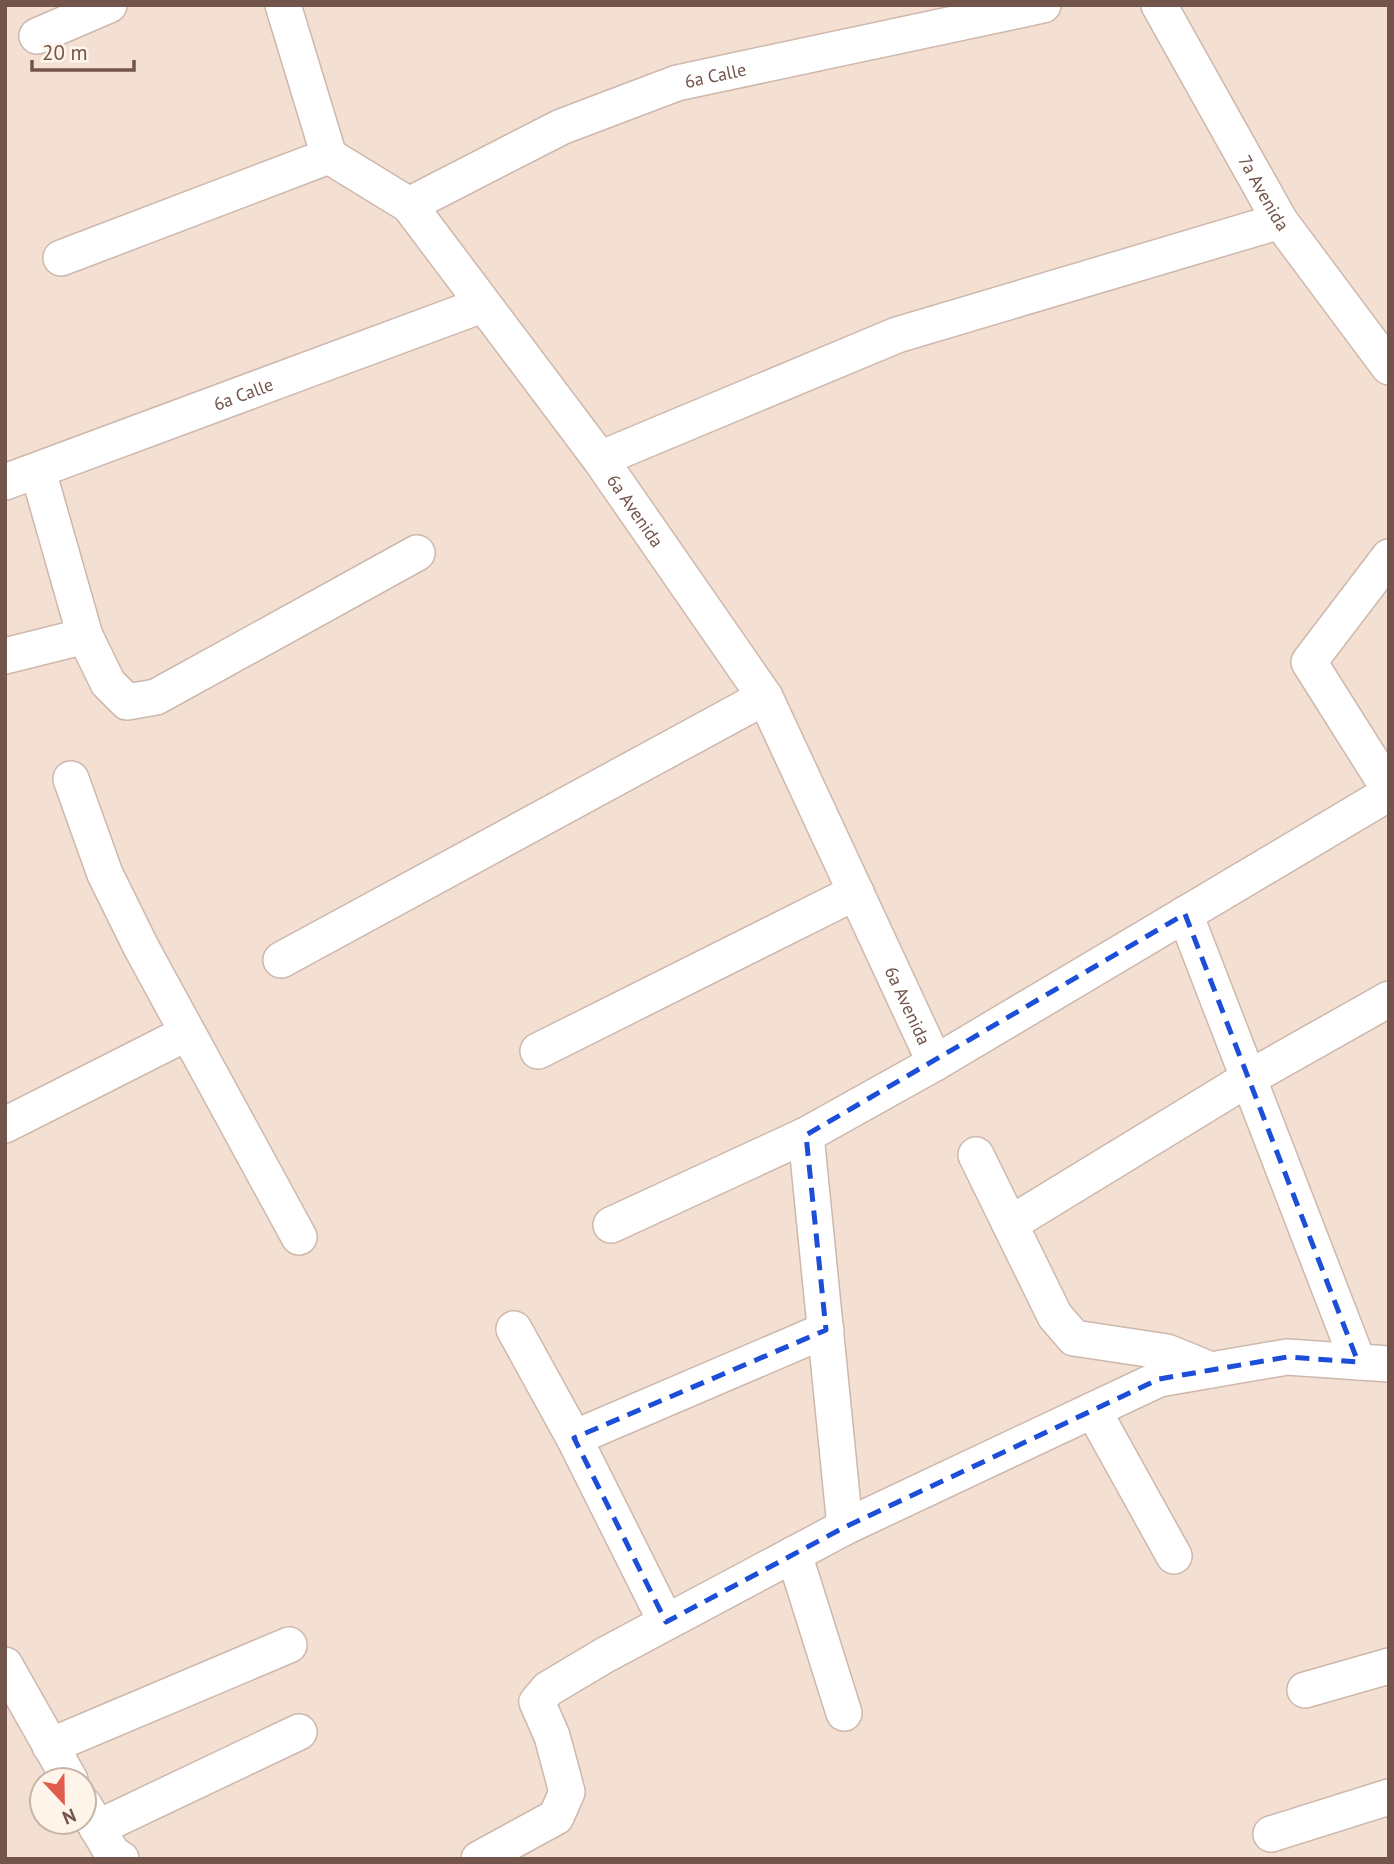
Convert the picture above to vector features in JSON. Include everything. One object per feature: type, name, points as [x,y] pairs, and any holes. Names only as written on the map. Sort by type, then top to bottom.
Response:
[{"type":"street","points":[[37,36],[109,5]]},
{"type":"street","points":[[61,258],[329,156],[283,5]]},
{"type":"street","name":"6a Calle","points":[[409,205],[561,127],[677,83],[1043,5]]},
{"type":"street","name":"7a Avenida","points":[[1159,5],[1280,222],[1389,367]]},
{"type":"street","name":"6a Avenida","points":[[329,156],[409,205],[600,459],[765,697],[935,1063]]},
{"type":"street","points":[[600,459],[897,335],[1280,222]]},
{"type":"street","name":"6a Calle","points":[[5,482],[482,304]]},
{"type":"street","points":[[38,471],[85,636],[108,683],[127,702],[156,697],[417,552]]},
{"type":"street","points":[[611,1225],[806,1135],[935,1063],[1389,791],[1309,662],[1389,557]]},
{"type":"street","points":[[5,656],[85,636]]},
{"type":"street","points":[[281,960],[765,697]]},
{"type":"street","points":[[71,779],[105,874],[187,1033],[299,1237]]},
{"type":"street","points":[[538,1051],[856,892]]},
{"type":"street","points":[[479,1859],[556,1817],[568,1792],[552,1736],[537,1702],[548,1689],[605,1655],[845,1527],[1159,1379],[1287,1357],[1374,1363],[1248,1078],[1185,914]]},
{"type":"street","points":[[1010,1224],[1248,1078],[1389,999]]},
{"type":"street","points":[[5,1125],[187,1033]]},
{"type":"street","points":[[806,1135],[845,1527]]},
{"type":"street","points":[[976,1154],[1055,1316],[1074,1339],[1167,1352],[1214,1371]]},
{"type":"street","points":[[514,1329],[574,1438],[666,1622]]},
{"type":"street","points":[[574,1438],[826,1331]]},
{"type":"street","points":[[1093,1410],[1174,1556]]},
{"type":"street","points":[[793,1554],[844,1713]]},
{"type":"street","points":[[50,1746],[289,1646]]},
{"type":"street","points":[[5,1665],[62,1766]]},
{"type":"street","points":[[1305,1690],[1389,1666]]},
{"type":"street","points":[[98,1813],[299,1732]]},
{"type":"street","points":[[1271,1834],[1389,1797]]},
{"type":"street","points":[[98,1828],[112,1853],[121,1859]]},
{"type":"highlighted area","points":[[1185,914],[1358,1362],[1287,1357],[1159,1379],[845,1527],[666,1622],[574,1438],[826,1330],[806,1135]]},
{"type":"shaded area","points":[[5,5],[1389,5],[1389,1859],[5,1859]]}]
